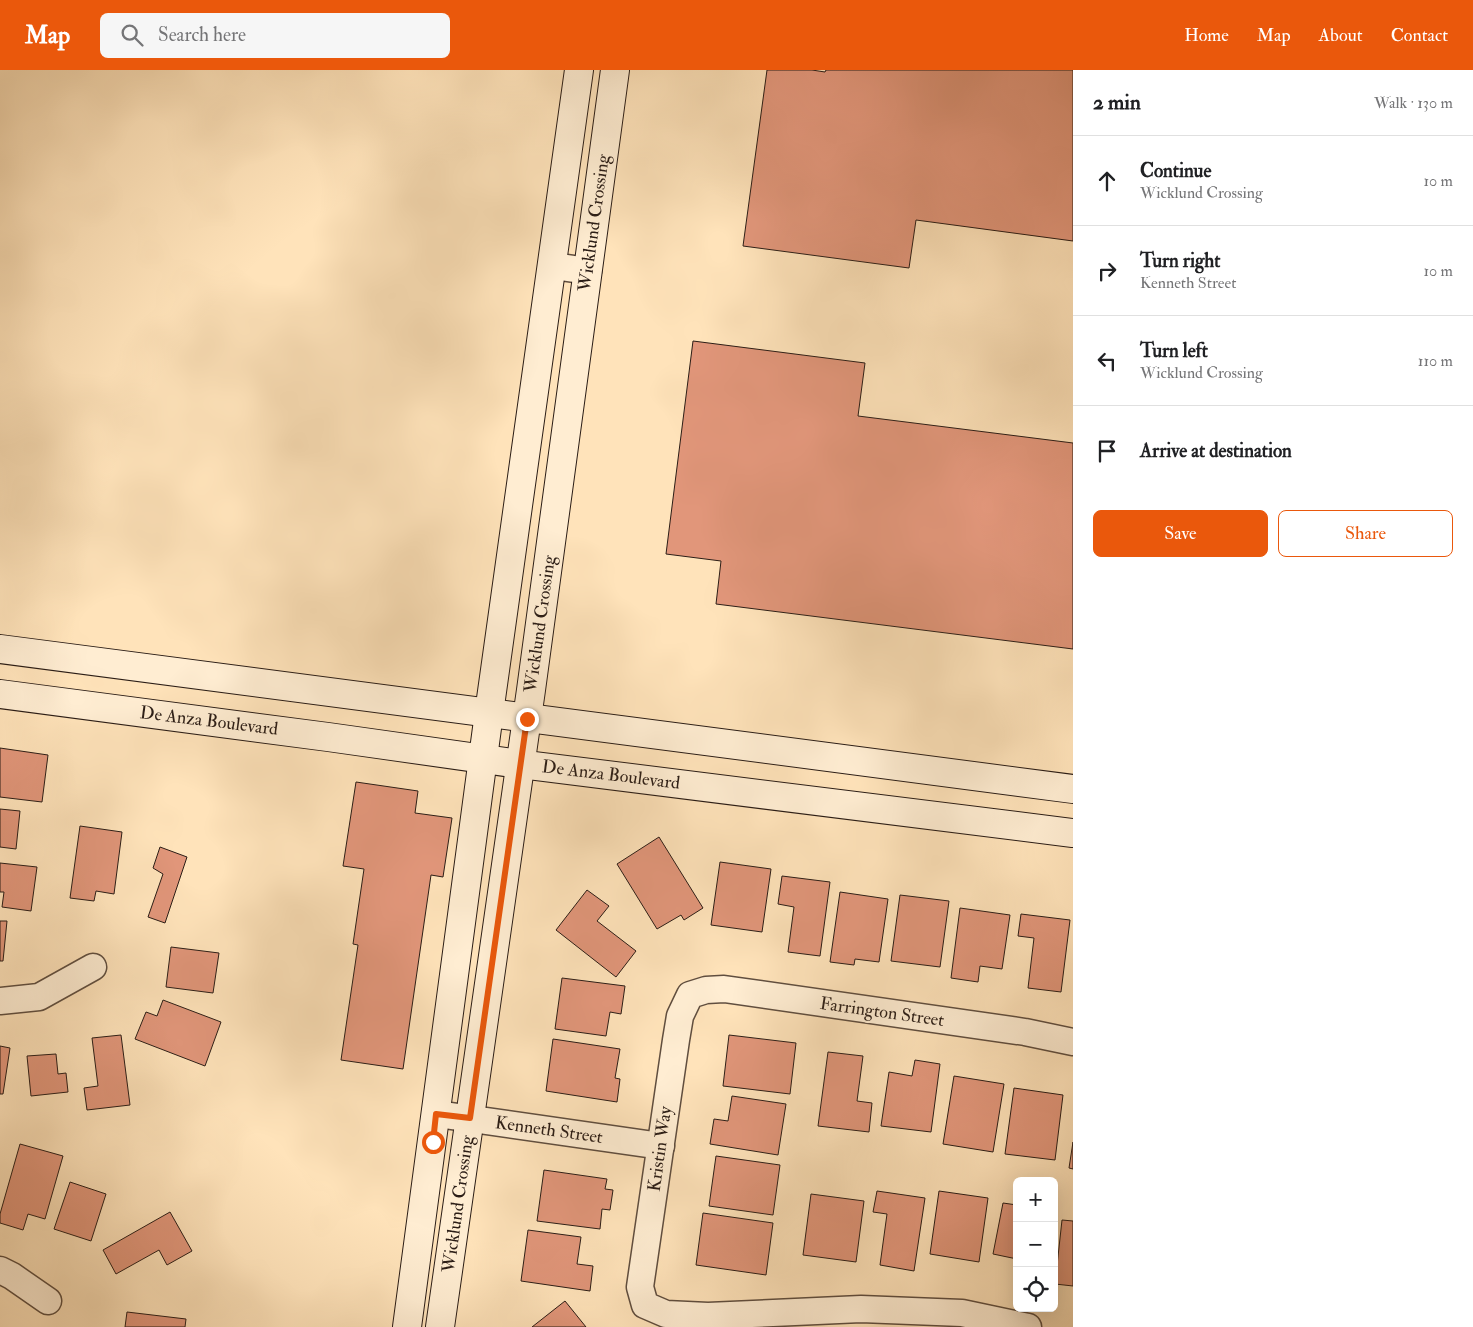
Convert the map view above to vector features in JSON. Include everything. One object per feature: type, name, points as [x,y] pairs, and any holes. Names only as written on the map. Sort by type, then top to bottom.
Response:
[{"type":"street","name":"Wicklund Crossing","points":[[407,1327],[489,713],[579,70]]},
{"type":"street","name":"Wicklund Crossing","points":[[440,1327],[519,764],[527,719],[615,70]]},
{"type":"street","points":[[552,266],[588,271]]},
{"type":"street","points":[[0,650],[1073,789]]},
{"type":"street","name":"De Anza Boulevard","points":[[0,694],[328,736],[519,764],[1073,833]]},
{"type":"street","points":[[0,1001],[39,997],[93,967]]},
{"type":"street","name":"Farrington Street","points":[[690,995],[706,990],[724,989],[1025,1032],[1073,1042]]},
{"type":"street","name":"Kristin Way","points":[[690,995],[680,1016],[640,1287],[645,1305],[666,1314],[793,1320]]},
{"type":"street","name":"Kenneth Street","points":[[436,1114],[662,1146]]},
{"type":"street","points":[[0,1270],[48,1301]]},
{"type":"street","points":[[793,1320],[861,1308],[962,1313],[1028,1327]]},
{"type":"building","points":[[767,70],[812,70],[825,72],[826,70],[1073,70],[1073,241],[916,220],[909,268],[743,246]]},
{"type":"building","points":[[693,341],[865,363],[858,416],[1073,443],[1073,649],[716,604],[721,561],[666,554]]},
{"type":"building","points":[[0,748],[48,755],[42,802],[0,797]]},
{"type":"building","points":[[356,782],[418,791],[415,813],[452,818],[443,877],[431,875],[403,1069],[341,1060],[358,945],[353,944],[364,869],[343,866]]},
{"type":"building","points":[[0,809],[20,811],[16,849],[0,847]]},
{"type":"building","points":[[80,826],[122,832],[114,894],[96,891],[94,901],[70,898]]},
{"type":"building","points":[[659,837],[703,908],[684,920],[681,915],[657,929],[617,864]]},
{"type":"building","points":[[160,847],[187,857],[165,923],[148,917],[163,874],[153,868]]},
{"type":"building","points":[[720,862],[771,869],[762,932],[711,925]]},
{"type":"building","points":[[0,863],[37,867],[31,911],[2,907],[4,892],[0,892]]},
{"type":"building","points":[[782,876],[830,882],[820,956],[788,952],[794,907],[778,904]]},
{"type":"building","points":[[587,890],[609,906],[597,921],[636,951],[616,977],[556,930]]},
{"type":"building","points":[[840,892],[888,899],[879,962],[855,959],[854,965],[830,962]]},
{"type":"building","points":[[900,895],[949,901],[940,967],[891,961]]},
{"type":"building","points":[[960,908],[1010,915],[1002,969],[980,966],[978,982],[951,978]]},
{"type":"building","points":[[1021,914],[1070,920],[1061,992],[1028,988],[1034,938],[1018,936]]},
{"type":"building","points":[[0,921],[7,921],[3,961],[0,961]]},
{"type":"building","points":[[171,947],[219,953],[213,993],[166,987]]},
{"type":"building","points":[[562,978],[625,986],[621,1014],[610,1012],[606,1036],[555,1029]]},
{"type":"building","points":[[163,1000],[221,1022],[205,1066],[135,1039],[146,1012],[157,1016]]},
{"type":"building","points":[[121,1035],[130,1105],[87,1110],[84,1088],[98,1086],[92,1038]]},
{"type":"building","points":[[729,1035],[796,1043],[790,1094],[723,1086]]},
{"type":"building","points":[[553,1039],[620,1049],[615,1078],[620,1079],[617,1102],[546,1091]]},
{"type":"building","points":[[0,1046],[10,1048],[3,1094],[0,1094]]},
{"type":"building","points":[[828,1052],[863,1056],[857,1101],[872,1103],[869,1132],[818,1126]]},
{"type":"building","points":[[56,1054],[58,1074],[66,1073],[68,1092],[31,1096],[27,1056]]},
{"type":"building","points":[[915,1060],[940,1064],[931,1132],[881,1126],[889,1072],[912,1076]]},
{"type":"building","points":[[954,1076],[1004,1084],[993,1152],[943,1144]]},
{"type":"building","points":[[1014,1088],[1063,1095],[1055,1160],[1005,1154]]},
{"type":"building","points":[[732,1096],[786,1104],[778,1155],[710,1144],[714,1119],[728,1121]]},
{"type":"building","points":[[1073,1142],[1073,1169],[1069,1168]]},
{"type":"building","points":[[20,1144],[63,1156],[45,1219],[28,1214],[23,1230],[0,1223],[0,1214]]},
{"type":"building","points":[[716,1156],[780,1165],[773,1215],[709,1206]]},
{"type":"building","points":[[544,1170],[607,1179],[605,1189],[613,1190],[610,1210],[602,1209],[600,1229],[537,1221]]},
{"type":"building","points":[[70,1182],[106,1194],[91,1241],[54,1229]]},
{"type":"building","points":[[877,1191],[925,1198],[914,1271],[880,1265],[887,1214],[873,1212]]},
{"type":"building","points":[[939,1191],[988,1198],[979,1262],[930,1254]]},
{"type":"building","points":[[811,1194],[864,1201],[856,1262],[803,1255]]},
{"type":"building","points":[[1003,1203],[1013,1204],[1013,1258],[993,1254]]},
{"type":"building","points":[[170,1212],[192,1251],[167,1265],[159,1250],[116,1274],[103,1250]]},
{"type":"building","points":[[703,1213],[773,1223],[766,1275],[696,1265]]},
{"type":"building","points":[[1062,1220],[1073,1221],[1073,1286],[1058,1284],[1058,1257]]},
{"type":"building","points":[[528,1230],[581,1237],[577,1264],[593,1266],[590,1291],[521,1281]]},
{"type":"building","points":[[565,1301],[586,1327],[532,1327]]},
{"type":"building","points":[[127,1312],[186,1319],[185,1327],[125,1327]]},
{"type":"route","points":[[433,1142],[436,1114],[470,1118],[519,764],[527,719]]}]
